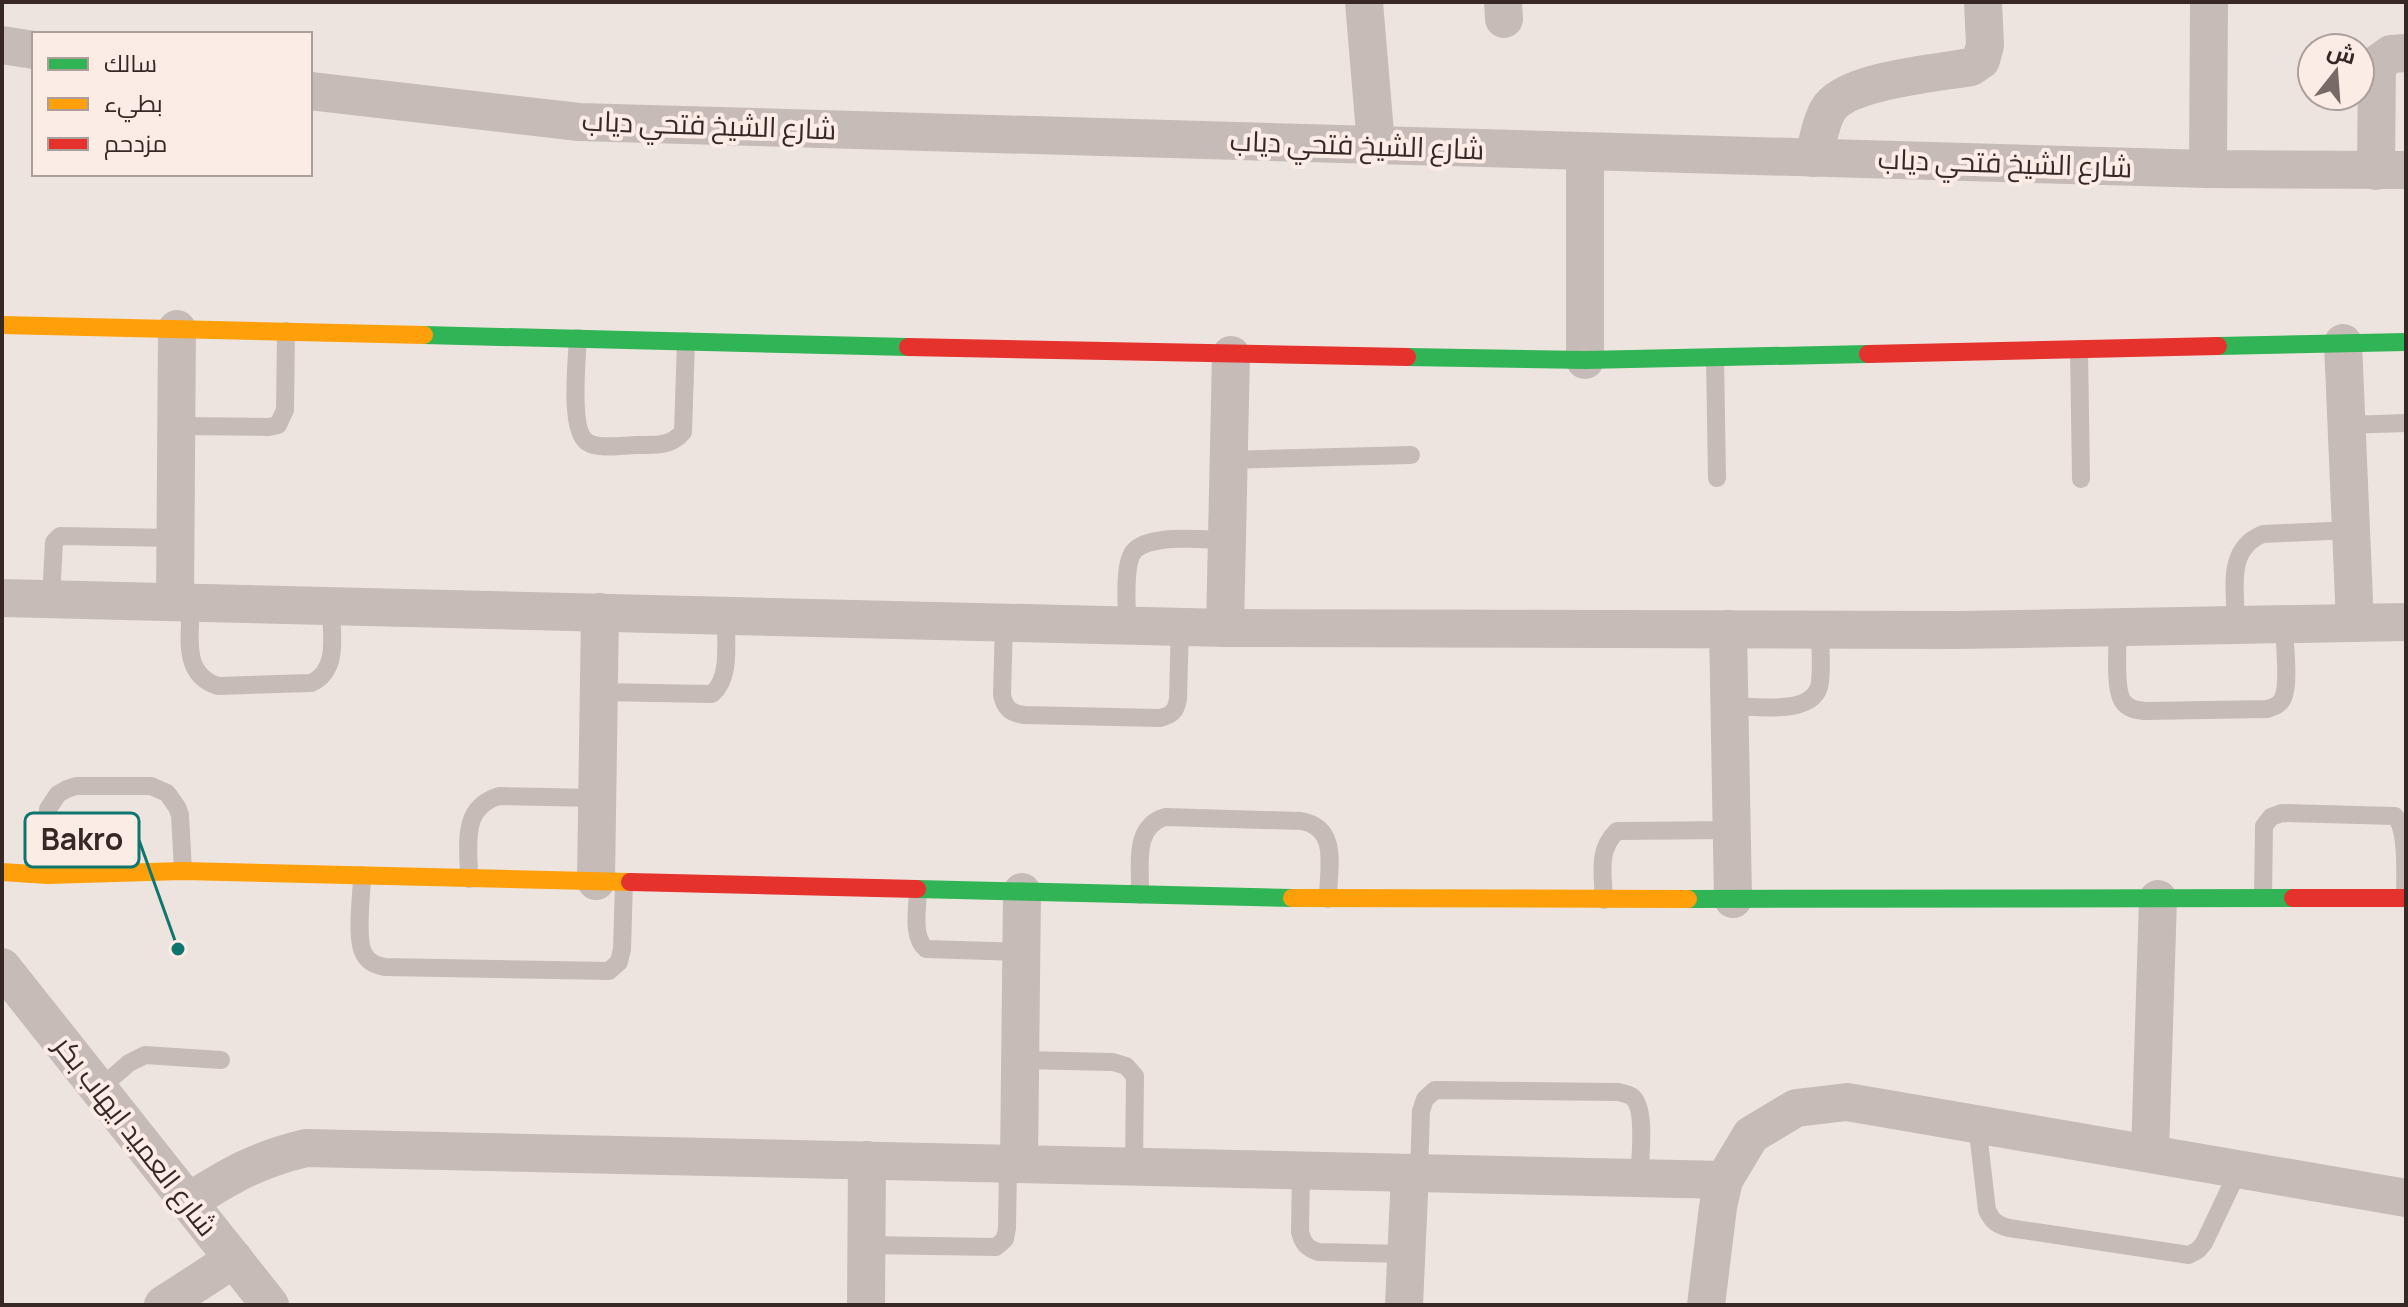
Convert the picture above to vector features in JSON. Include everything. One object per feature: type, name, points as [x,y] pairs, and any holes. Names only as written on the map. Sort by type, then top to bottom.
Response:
[{"type":"street","points":[[1364,2],[1376,145]]},
{"type":"street","points":[[1813,158],[1829,107],[1849,93],[1878,82],[1971,67],[1981,60],[1985,45],[1983,2]]},
{"type":"street","points":[[2208,169],[2209,2]]},
{"type":"street","points":[[2,45],[32,50]]},
{"type":"street","points":[[2391,171],[2377,64],[2391,54],[2406,53]]},
{"type":"street","name":"شارع الشيخ فتحي دياب","points":[[312,91],[579,122],[2208,169],[2391,171]]},
{"type":"street","points":[[1585,152],[1585,360]]},
{"type":"street","points":[[2,325],[1231,355],[1585,360],[2406,342]]},
{"type":"street","points":[[177,329],[175,538],[183,601]]},
{"type":"street","points":[[2343,343],[2355,623]]},
{"type":"street","points":[[1225,628],[1231,355]]},
{"type":"street","points":[[2,598],[1225,628],[1820,630],[2406,622]]},
{"type":"street","points":[[600,612],[597,798],[610,882]]},
{"type":"street","points":[[1728,629],[1733,899]]},
{"type":"street","points":[[2,872],[47,875],[183,871],[1328,899],[2406,898]]},
{"type":"street","points":[[1014,1164],[1021,1060],[1022,892]]},
{"type":"street","points":[[2150,1153],[2158,899]]},
{"type":"street","name":"شارع العميد ايهاب بكر","points":[[2,967],[270,1305]]},
{"type":"street","points":[[1706,1305],[1724,1180],[1751,1135],[1796,1108],[1847,1102],[2406,1198]]},
{"type":"street","points":[[188,1202],[268,1157],[306,1148],[1724,1180]]},
{"type":"street","points":[[866,1305],[867,1160]]},
{"type":"street","points":[[1404,1305],[1415,1173]]},
{"type":"street","points":[[163,1305],[234,1259]]},
{"type":"lane","points":[[176,426],[278,425],[285,410],[286,331]]},
{"type":"lane","points":[[578,338],[579,434],[589,444],[603,445],[664,444],[675,441],[683,432],[686,341]]},
{"type":"lane","points":[[2079,349],[2081,479]]},
{"type":"lane","points":[[1715,357],[1717,478]]},
{"type":"lane","points":[[2346,425],[2406,423]]},
{"type":"lane","points":[[1228,460],[1411,455]]},
{"type":"lane","points":[[2236,625],[2236,562],[2240,549],[2250,539],[2263,534],[2351,530]]},
{"type":"lane","points":[[51,598],[54,542],[60,536],[175,538]]},
{"type":"lane","points":[[1127,625],[1129,567],[1132,554],[1141,544],[1154,540],[1227,540]]},
{"type":"lane","points":[[183,601],[192,664],[204,681],[218,686],[311,683],[319,679],[330,666],[331,607]]},
{"type":"lane","points":[[599,692],[712,694],[721,686],[725,676],[726,615]]},
{"type":"lane","points":[[1004,622],[1002,695],[1005,705],[1013,713],[1024,715],[1170,716],[1178,699],[1180,626]]},
{"type":"lane","points":[[2118,627],[2122,701],[2132,709],[2145,711],[2191,711],[2267,709],[2277,706],[2283,698],[2285,687],[2284,624]]},
{"type":"lane","points":[[1730,706],[1796,706],[1808,703],[1816,695],[1820,684],[1820,630]]},
{"type":"lane","points":[[47,875],[48,809],[58,794],[67,789],[89,786],[142,785],[167,793],[180,815],[183,871]]},
{"type":"lane","points":[[469,879],[470,826],[474,811],[484,801],[499,796],[597,798]]},
{"type":"lane","points":[[2263,898],[2264,826],[2271,817],[2282,813],[2395,816],[2403,823],[2405,834],[2406,898]]},
{"type":"lane","points":[[1140,895],[1144,830],[1153,821],[1165,817],[1314,823],[1324,831],[1329,844],[1328,899]]},
{"type":"lane","points":[[1604,900],[1603,854],[1607,841],[1617,831],[1732,830]]},
{"type":"lane","points":[[362,875],[360,945],[364,956],[374,964],[385,967],[609,971],[619,962],[622,949],[610,882]]},
{"type":"lane","points":[[918,889],[917,936],[926,949],[1022,952]]},
{"type":"lane","points":[[99,1089],[129,1063],[145,1055],[221,1060]]},
{"type":"lane","points":[[1021,1060],[1113,1062],[1126,1066],[1135,1076],[1134,1166]]},
{"type":"lane","points":[[1415,1173],[1421,1111],[1425,1099],[1435,1090],[1587,1091],[1630,1095],[1638,1104],[1641,1116],[1639,1179]]},
{"type":"lane","points":[[1977,1124],[1987,1210],[1991,1219],[2009,1228],[2189,1255],[2204,1243],[2239,1169]]},
{"type":"lane","points":[[867,1245],[996,1247],[1005,1239],[1014,1164]]},
{"type":"lane","points":[[1301,1170],[1300,1232],[1302,1242],[1309,1249],[1319,1252],[1406,1254]]},
{"type":"traffic: fast","points":[[424,335],[908,347]]},
{"type":"traffic: fast","points":[[2218,346],[2406,342]]},
{"type":"traffic: fast","points":[[1407,357],[1585,360],[1868,354]]},
{"type":"traffic: fast","points":[[917,889],[1292,898]]},
{"type":"traffic: fast","points":[[1688,899],[2293,898]]},
{"type":"traffic: slow","points":[[2,325],[424,335]]},
{"type":"traffic: slow","points":[[2,872],[47,875],[183,871],[630,882]]},
{"type":"traffic: slow","points":[[1292,898],[1688,899]]},
{"type":"traffic: jam","points":[[1868,354],[2218,346]]},
{"type":"traffic: jam","points":[[908,347],[1407,357]]},
{"type":"traffic: jam","points":[[630,882],[917,889]]},
{"type":"traffic: jam","points":[[2293,898],[2406,898]]},
{"type":"place","name":"Bakro","points":[[178,949]]}]
